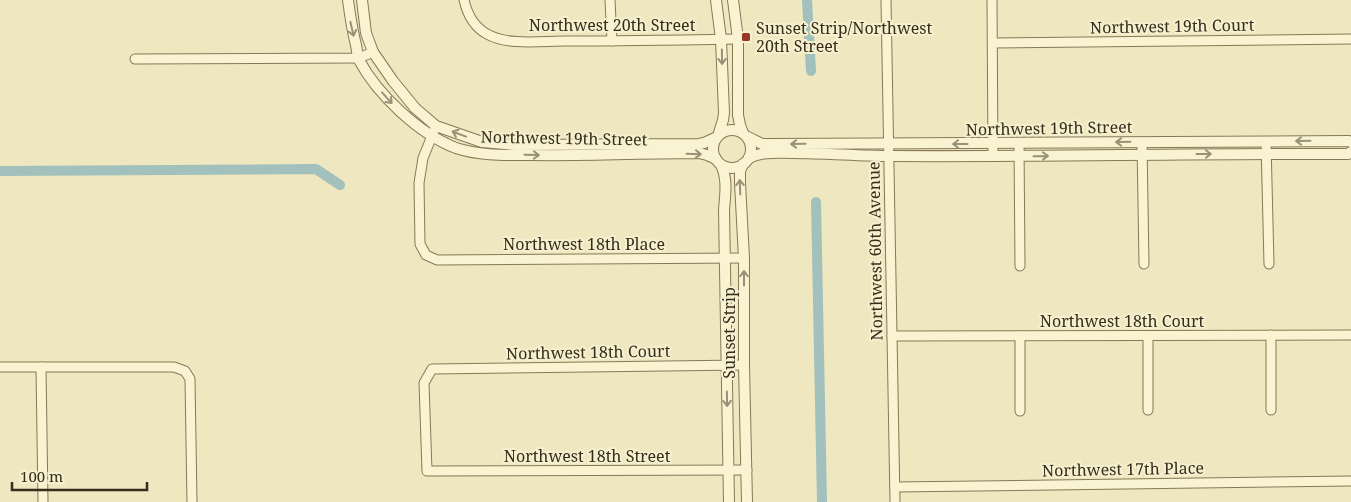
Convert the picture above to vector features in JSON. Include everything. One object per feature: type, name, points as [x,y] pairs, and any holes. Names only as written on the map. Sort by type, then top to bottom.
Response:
[{"type":"street","name":"Northwest 19th Street","points":[[348,0],[350,21],[359,58],[377,86],[394,106],[410,119],[432,136],[456,148],[487,154],[547,156],[699,153],[707,155],[718,162]]},
{"type":"street","name":"Northwest 19th Street","points":[[362,0],[366,33],[373,52],[415,108],[436,126],[482,142],[515,145],[699,144],[716,137]]},
{"type":"street","name":"Northwest 20th Street","points":[[464,0],[466,9],[474,24],[487,34],[508,41],[738,39]]},
{"type":"street","points":[[610,0],[612,41]]},
{"type":"street","points":[[716,0],[721,39],[724,113],[712,146],[712,151],[718,162],[730,168],[736,168],[746,161],[751,146],[741,130],[738,115],[738,39],[733,0]]},
{"type":"street","name":"Northwest 60th Avenue","points":[[886,0],[895,502]]},
{"type":"street","points":[[992,0],[993,156]]},
{"type":"street","name":"Northwest 19th Court","points":[[993,43],[1351,39]]},
{"type":"street","points":[[135,59],[359,58],[373,52]]},
{"type":"street","points":[[432,136],[436,126]]},
{"type":"street","points":[[716,137],[724,131],[731,129],[745,135]]},
{"type":"street","name":"Northwest 19th Street","points":[[745,135],[762,144],[1351,142]]},
{"type":"street","name":"Northwest 18th Place","points":[[432,136],[423,158],[419,182],[420,244],[426,255],[437,260],[744,258]]},
{"type":"street","points":[[1142,142],[1144,264]]},
{"type":"street","points":[[1266,142],[1269,264]]},
{"type":"street","points":[[1019,143],[1020,266]]},
{"type":"street","name":"Northwest 19th Street","points":[[746,161],[759,154],[768,153],[889,156],[1019,156],[1348,154],[1351,152]]},
{"type":"street","name":"Sunset Strip","points":[[746,161],[740,171],[740,183],[744,258],[747,502]]},
{"type":"street","name":"Sunset Strip","points":[[718,162],[723,169],[725,183],[729,502]]},
{"type":"street","name":"Northwest 18th Court","points":[[892,336],[1351,336]]},
{"type":"street","points":[[1020,336],[1020,411]]},
{"type":"street","points":[[1148,336],[1148,410]]},
{"type":"street","points":[[1271,336],[1271,410]]},
{"type":"street","name":"Northwest 18th Court","points":[[428,472],[424,383],[432,369],[744,364]]},
{"type":"street","points":[[0,367],[174,367],[185,371],[190,379],[192,502]]},
{"type":"street","points":[[40,368],[42,502]]},
{"type":"street","name":"Northwest 18th Street","points":[[428,472],[747,470]]},
{"type":"street","name":"Northwest 17th Place","points":[[895,487],[1351,481]]},
{"type":"waterway","points":[[807,0],[811,71]]},
{"type":"waterway","points":[[0,171],[316,169],[340,185]]},
{"type":"waterway","points":[[816,202],[822,502]]},
{"type":"place","name":"Sunset Strip/Northwest 20th Street","points":[[746,37]]}]
